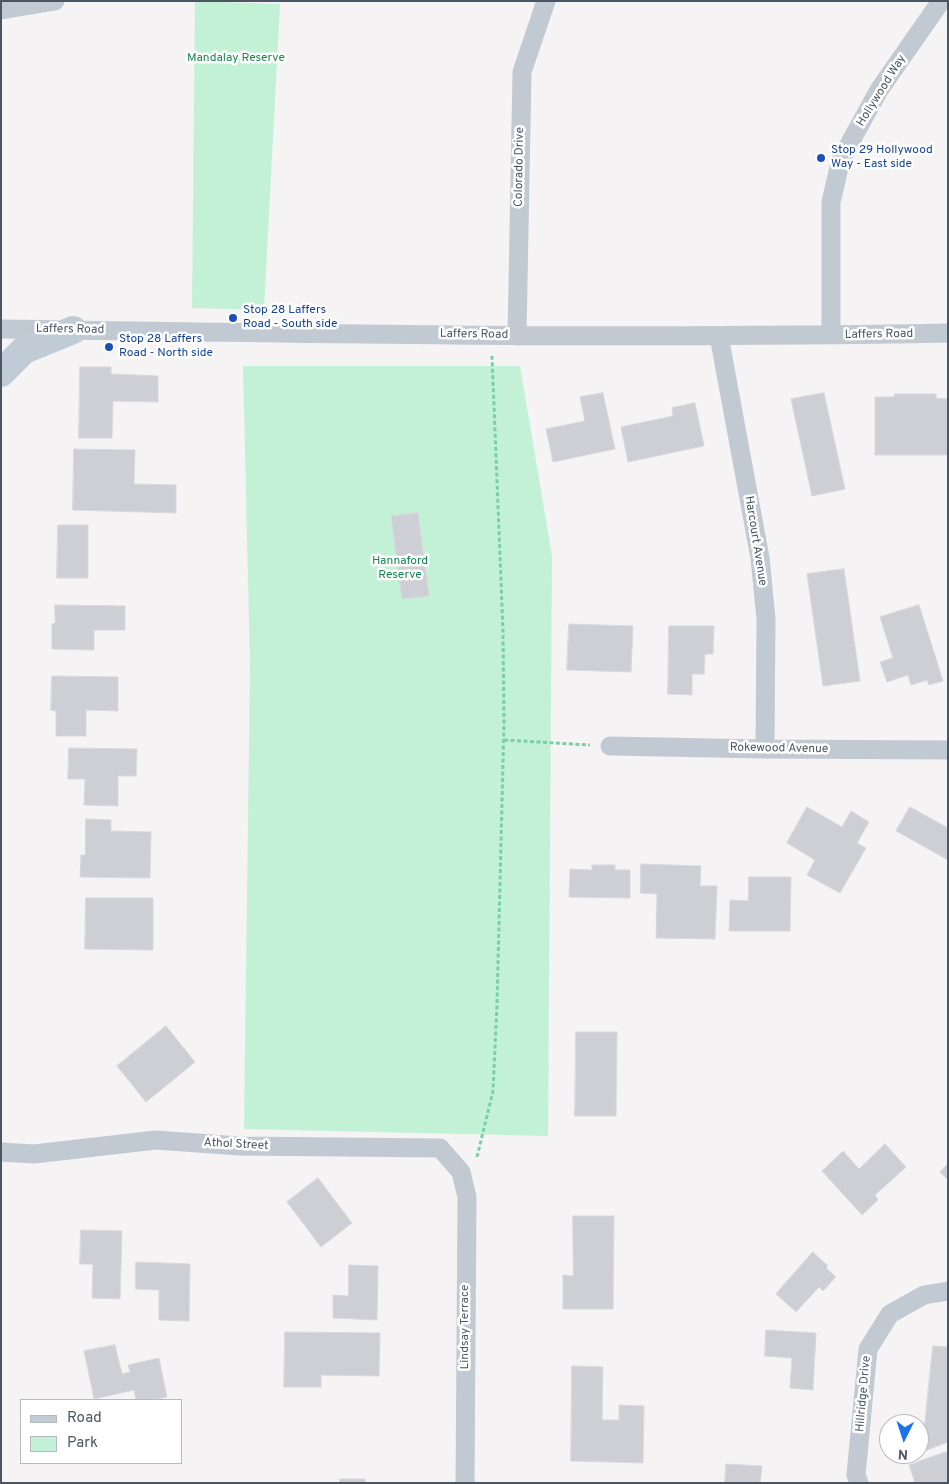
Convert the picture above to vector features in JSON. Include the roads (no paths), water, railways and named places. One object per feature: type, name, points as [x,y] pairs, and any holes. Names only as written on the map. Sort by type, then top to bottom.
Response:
[{"type":"main road","points":[[1,373],[24,350],[74,330]]},
{"type":"street","points":[[1,10],[55,1]]},
{"type":"street","name":"Colorado Drive","points":[[517,336],[522,72],[546,1]]},
{"type":"street","name":"Hollywood Way","points":[[831,335],[831,202],[841,159],[879,90],[941,1]]},
{"type":"street","name":"Laffers Road","points":[[1,329],[492,336],[948,333]]},
{"type":"street","name":"Harcourt Avenue","points":[[718,336],[760,567],[766,619],[765,749]]},
{"type":"street","name":"Rokewood Avenue","points":[[610,746],[948,750]]},
{"type":"street","name":"Athol Street","points":[[1,1152],[34,1154],[156,1140],[239,1146],[440,1148],[461,1172]]},
{"type":"street","name":"Lindsay Terrace","points":[[461,1172],[467,1197],[465,1483]]},
{"type":"street","name":"Hillridge Drive","points":[[859,1483],[856,1475],[868,1349],[890,1314],[924,1295],[948,1291]]},
{"type":"place","name":"Stop 29 Hollywood Way - East side","points":[[821,158]]},
{"type":"place","name":"Stop 28 Laffers Road - South side","points":[[233,318]]},
{"type":"place","name":"Stop 28 Laffers Road - North side","points":[[109,347]]},
{"type":"park label","name":"Mandalay Reserve","points":[[236,59]]},
{"type":"park label","name":"Hannaford Reserve","points":[[400,569]]}]
